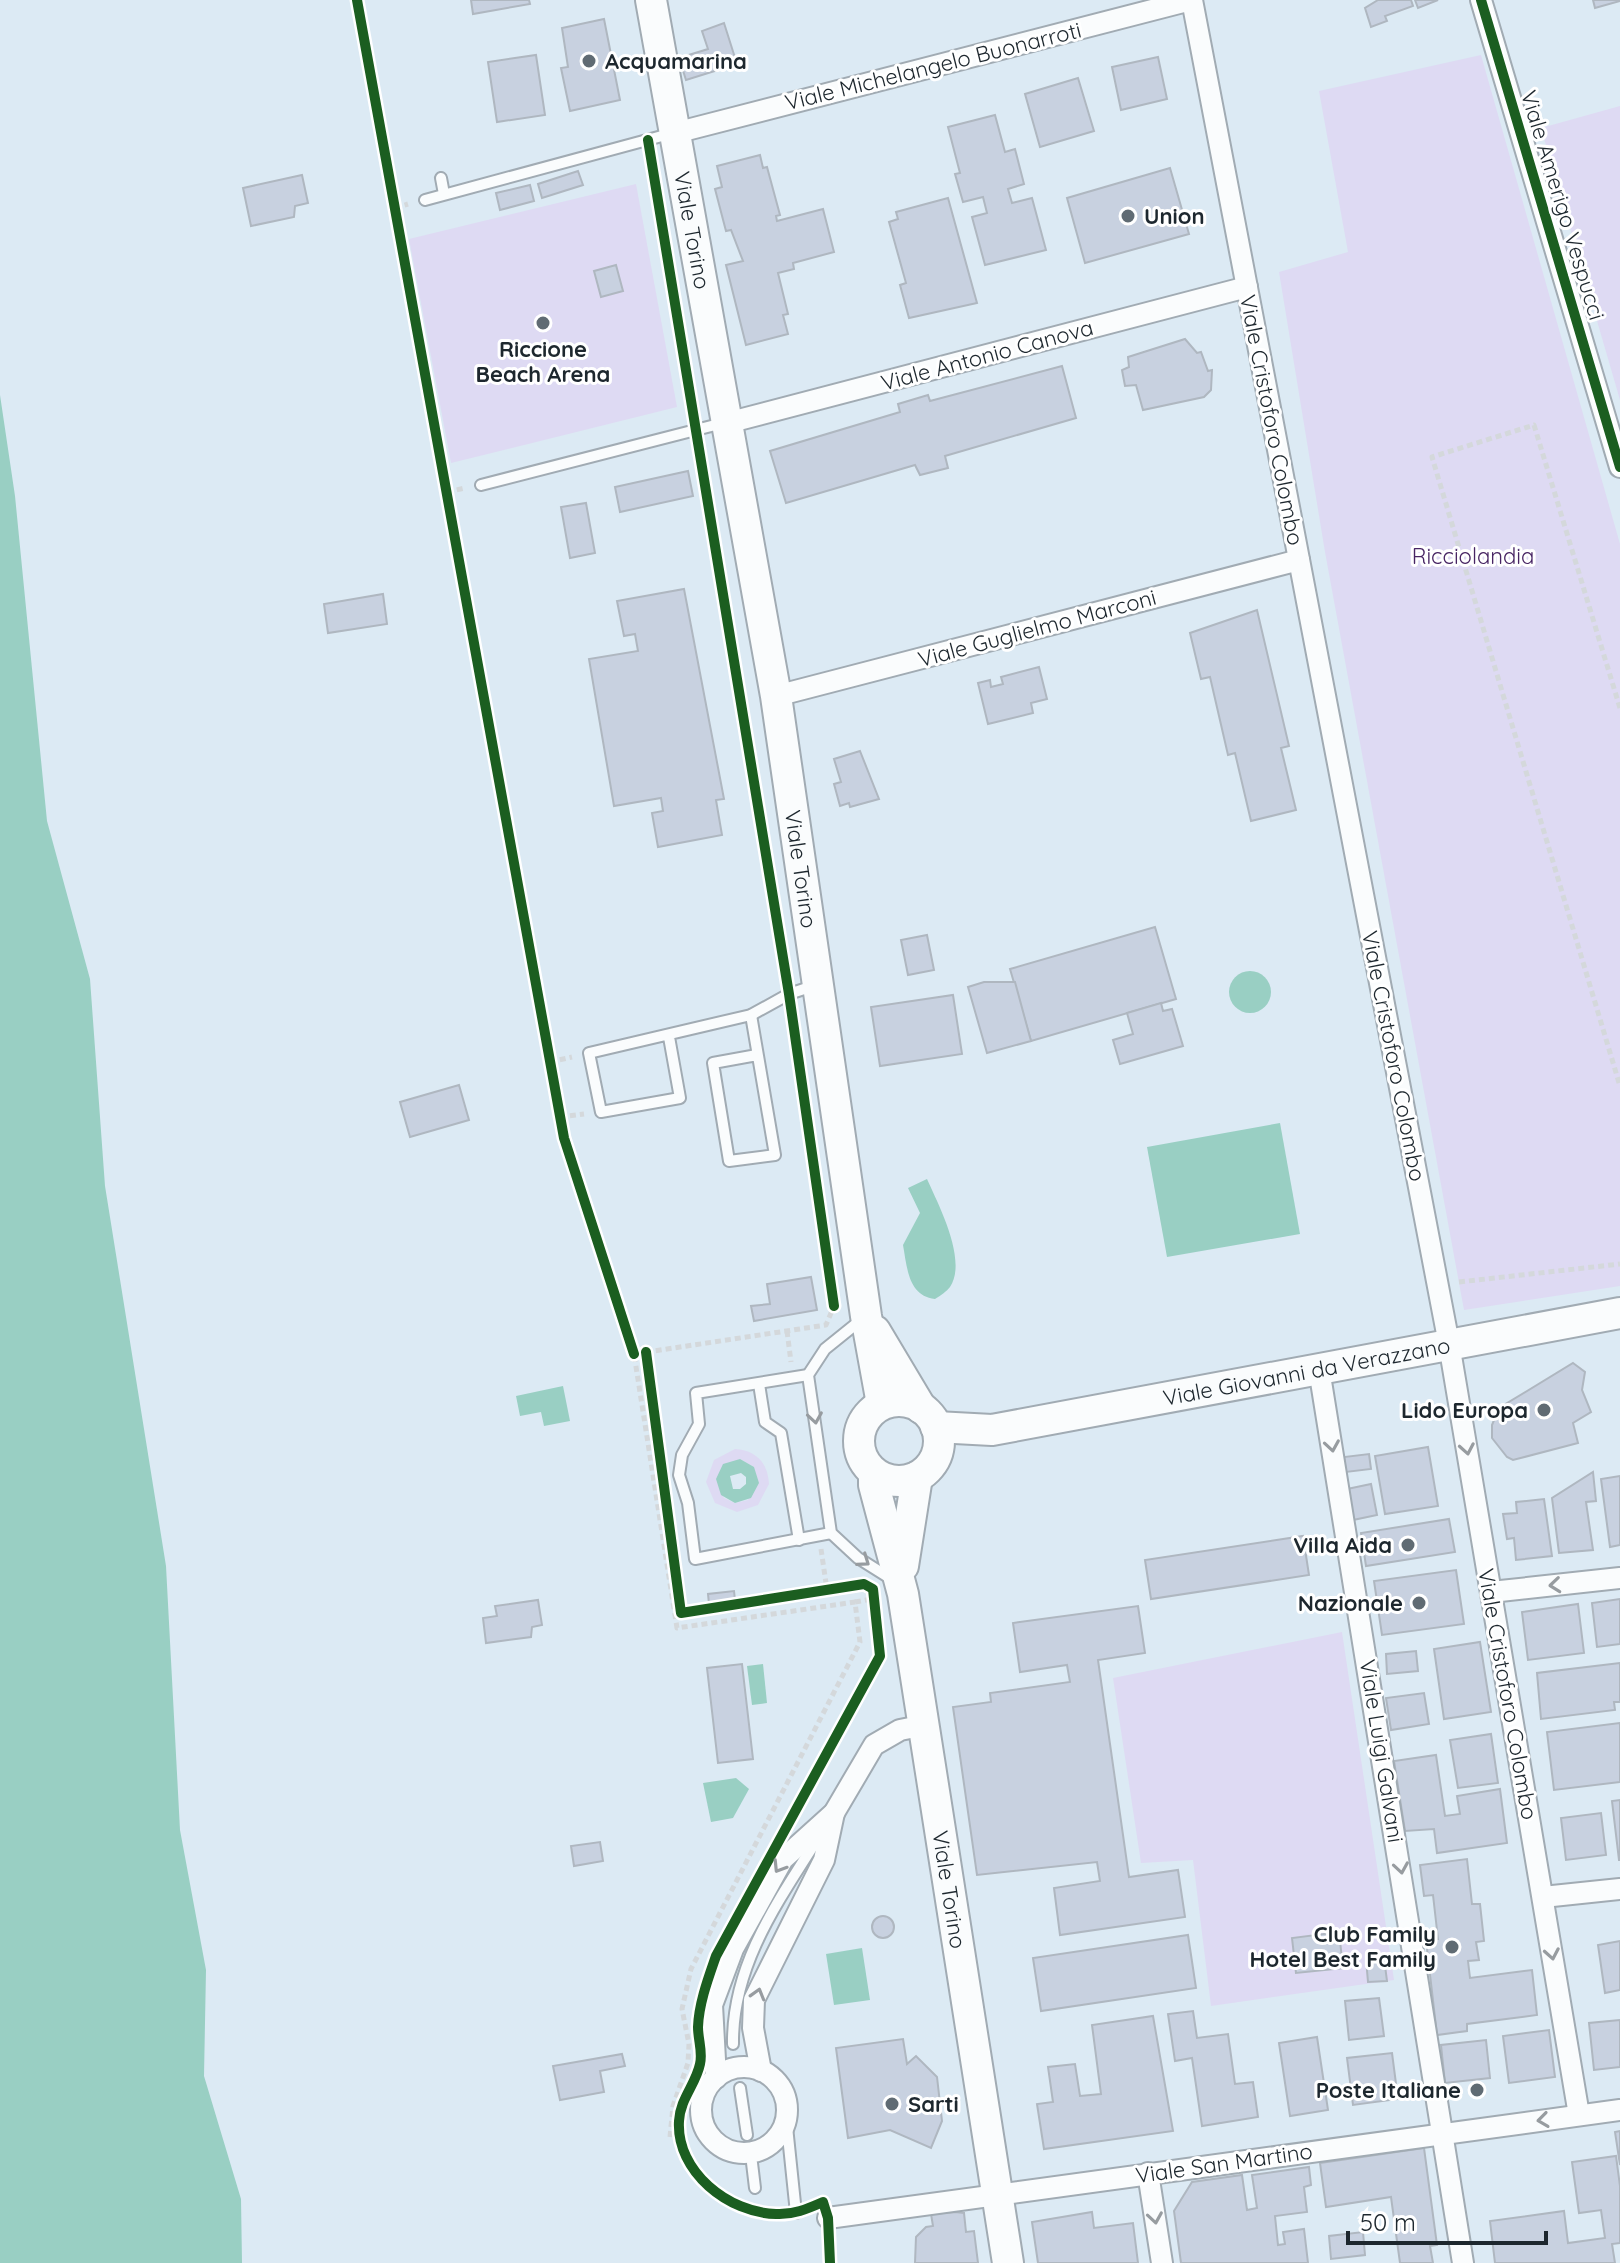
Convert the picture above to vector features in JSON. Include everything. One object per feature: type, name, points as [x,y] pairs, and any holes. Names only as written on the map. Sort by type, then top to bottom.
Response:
[{"type":"street","name":"Viale Torino","points":[[651,0],[776,696],[866,1316],[882,1404]]},
{"type":"street","name":"Viale Michelangelo Buonarroti","points":[[675,133],[1191,0]]},
{"type":"street","name":"Viale Cristoforo Colombo","points":[[1191,0],[1449,1344],[1579,2115]]},
{"type":"street","name":"Viale Amerigo Vespucci","points":[[1481,0],[1620,467]]},
{"type":"street","name":"Viale Antonio Canova","points":[[727,423],[1247,287]]},
{"type":"street","name":"Viale Guglielmo Marconi","points":[[776,696],[1299,560]]},
{"type":"street","name":"Viale Giovanni da Verazzano","points":[[924,1471],[992,1430],[1620,1313]]},
{"type":"street","name":"Viale Torino","points":[[866,1316],[929,1417]]},
{"type":"street","name":"Viale Luigi Galvani","points":[[1319,1369],[1463,2263]]},
{"type":"street","points":[[902,1401],[929,1417],[939,1446],[924,1471],[890,1481],[874,1473],[863,1459],[858,1441],[862,1423],[882,1404],[902,1401]]},
{"type":"street","name":"Viale Giovanni da Verazzano","points":[[929,1417],[992,1430]]},
{"type":"street","name":"Viale Torino","points":[[887,1587],[924,1471]]},
{"type":"street","name":"Viale Torino","points":[[874,1473],[887,1587],[925,1725],[1008,2263]]},
{"type":"street","points":[[1491,1592],[1620,1578]]},
{"type":"street","points":[[716,2078],[712,2005],[733,1949],[783,1859],[834,1813],[874,1745],[900,1730],[925,1725]]},
{"type":"street","points":[[761,2071],[753,2028],[754,2000],[824,1860],[834,1813]]},
{"type":"street","points":[[1543,1897],[1620,1889]]},
{"type":"street","points":[[737,2068],[761,2071],[782,2089],[786,2117],[782,2130],[763,2149],[750,2153],[723,2148],[705,2128],[701,2115],[707,2088],[716,2078],[737,2068]]},
{"type":"street","name":"Viale San Martino","points":[[828,2218],[1620,2110]]},
{"type":"street","points":[[1148,2173],[1162,2263]]},
{"type":"lane","points":[[425,200],[675,133]]},
{"type":"lane","points":[[441,178],[444,194]]},
{"type":"lane","points":[[481,485],[727,423]]},
{"type":"lane","points":[[669,1037],[680,1098],[601,1112],[589,1053],[669,1037],[696,1025],[751,1015],[789,994],[818,984]]},
{"type":"lane","points":[[751,1015],[775,1155],[729,1161],[713,1063],[757,1055]]},
{"type":"lane","points":[[866,1316],[825,1349],[808,1375],[831,1533],[887,1587]]},
{"type":"lane","points":[[808,1375],[696,1393],[699,1424],[682,1455],[679,1475],[688,1503],[695,1559],[831,1533]]},
{"type":"lane","points":[[759,1384],[765,1422],[781,1433],[799,1540]]},
{"type":"lane","points":[[733,2044],[732,2012],[743,1971],[765,1923],[834,1813]]},
{"type":"lane","points":[[740,2088],[747,2135]]},
{"type":"lane","points":[[786,2117],[796,2213]]},
{"type":"lane","points":[[752,2163],[755,2188]]},
{"type":"path","points":[[1620,708],[1534,425],[1432,457],[1620,1086]]},
{"type":"path","points":[[1438,1285],[1620,1264]]},
{"type":"path","points":[[676,2137],[673,2106],[688,2063],[689,2044],[682,2009],[691,1969],[860,1642],[855,1602],[677,1628],[634,1354],[826,1325],[834,1306]]},
{"type":"path","points":[[646,1352],[681,1613]]},
{"type":"path","points":[[876,1613],[887,1587]]},
{"type":"path","points":[[813,1592],[839,1588]]},
{"type":"path","points":[[676,2137],[686,2089],[700,2067],[698,2028]]},
{"type":"green space","name":"Ricciolandia","points":[[1481,55],[1620,544],[1620,1286],[1464,1310],[1325,552],[1279,272],[1348,252],[1319,91]]},
{"type":"green space","points":[[1620,106],[1620,400],[1541,128]]},
{"type":"green space","name":"Riccione Beach Arena","points":[[636,184],[677,407],[451,463],[409,239]]},
{"type":"green space","points":[[735,1449],[749,1452],[760,1459],[769,1484],[758,1505],[737,1512],[715,1503],[706,1482],[714,1460]],"holes":[[[740,1459],[754,1467],[748,1500],[735,1503],[724,1498],[716,1479]]]},
{"type":"green space","points":[[1342,1632],[1394,1980],[1211,2006],[1193,1860],[1141,1863],[1113,1678]]},
{"type":"shaded area","points":[[0,395],[15,496],[47,821],[90,979],[105,1186],[166,1566],[180,1830],[206,1970],[204,2076],[241,2199],[242,2263],[0,2263]]},
{"type":"shaded area","points":[[1250,971],[1265,977],[1271,992],[1265,1007],[1250,1013],[1235,1007],[1229,992],[1235,977]]},
{"type":"shaded area","points":[[1280,1123],[1300,1234],[1167,1257],[1147,1147]]},
{"type":"shaded area","points":[[927,1179],[944,1217],[956,1262],[950,1287],[935,1299],[926,1297],[914,1286],[903,1245],[920,1213],[908,1188]]},
{"type":"shaded area","points":[[563,1386],[570,1421],[544,1426],[541,1412],[520,1416],[516,1396]]},
{"type":"shaded area","points":[[740,1459],[754,1467],[759,1483],[751,1498],[735,1503],[721,1495],[716,1479],[723,1464]],"holes":[[[741,1473],[746,1477],[746,1484],[740,1489],[733,1489],[730,1476]]]},
{"type":"shaded area","points":[[763,1664],[767,1703],[752,1705],[747,1666]]},
{"type":"shaded area","points":[[736,1778],[749,1789],[733,1818],[711,1822],[703,1783]]},
{"type":"shaded area","points":[[862,1948],[870,2000],[834,2005],[826,1954]]},
{"type":"building","points":[[471,0],[529,0],[530,4],[473,14]]},
{"type":"building","points":[[1378,0],[1411,0],[1413,6],[1385,16],[1387,21],[1371,27],[1365,8]]},
{"type":"building","points":[[1415,0],[1438,0],[1418,8]]},
{"type":"building","points":[[1593,0],[1620,0],[1620,1],[1595,8]]},
{"type":"building","name":"Acquamarina","points":[[604,19],[620,100],[570,111],[561,68],[568,67],[562,28]]},
{"type":"building","points":[[724,23],[737,64],[686,80],[679,58],[708,49],[702,31]]},
{"type":"building","points":[[536,55],[545,115],[497,122],[488,62]]},
{"type":"building","points":[[1158,57],[1167,99],[1121,110],[1112,67]]},
{"type":"building","points":[[1078,78],[1094,131],[1040,147],[1025,94]]},
{"type":"building","points":[[995,115],[1005,152],[1015,149],[1024,184],[1008,189],[1012,203],[1032,198],[1046,250],[985,265],[972,217],[987,213],[983,197],[963,202],[955,174],[960,173],[948,127]]},
{"type":"building","points":[[760,155],[763,168],[767,167],[780,215],[776,216],[777,221],[823,209],[834,252],[793,263],[794,269],[778,273],[788,314],[783,315],[788,334],[746,345],[726,265],[743,261],[731,230],[726,231],[715,189],[722,187],[717,166]]},
{"type":"building","name":"Union","points":[[1170,168],[1189,234],[1085,263],[1067,198]]},
{"type":"building","points":[[578,171],[583,185],[542,198],[538,184]]},
{"type":"building","points":[[302,175],[308,203],[295,206],[294,217],[251,226],[243,188]]},
{"type":"building","points":[[530,185],[534,201],[500,210],[496,193]]},
{"type":"building","points":[[948,198],[977,303],[909,318],[900,285],[906,283],[889,222],[898,219],[896,212]]},
{"type":"building","points":[[616,265],[623,291],[601,297],[594,271]]},
{"type":"building","points":[[1185,339],[1197,353],[1201,352],[1208,371],[1212,370],[1211,390],[1204,397],[1143,410],[1136,385],[1125,386],[1122,370],[1129,367],[1128,357]]},
{"type":"building","points":[[1062,366],[1076,418],[945,456],[948,468],[920,475],[915,465],[786,503],[770,451],[900,412],[898,404],[928,395],[930,401]]},
{"type":"building","points":[[688,471],[693,496],[620,512],[615,487]]},
{"type":"building","points":[[586,503],[595,553],[570,558],[561,507]]},
{"type":"building","points":[[684,589],[724,799],[716,800],[722,835],[658,847],[652,813],[663,811],[661,798],[614,806],[589,659],[638,651],[635,634],[624,636],[617,601]]},
{"type":"building","points":[[383,594],[387,624],[328,633],[324,604]]},
{"type":"building","points":[[1257,610],[1289,746],[1281,748],[1296,810],[1251,821],[1235,753],[1228,755],[1210,677],[1201,679],[1190,633]]},
{"type":"building","points":[[1039,667],[1047,699],[1031,703],[1033,713],[988,724],[978,683],[990,680],[991,687],[1003,684],[1001,677]]},
{"type":"building","points":[[860,751],[879,799],[850,807],[849,803],[840,806],[834,784],[841,782],[834,759]]},
{"type":"building","points":[[1155,927],[1176,999],[1031,1041],[1010,969]]},
{"type":"building","points":[[927,935],[934,970],[908,975],[901,940]]},
{"type":"building","points":[[984,982],[1015,982],[1031,1041],[987,1053],[968,987]]},
{"type":"building","points":[[953,995],[962,1054],[880,1066],[871,1007]]},
{"type":"building","points":[[1161,1003],[1163,1011],[1172,1009],[1183,1046],[1120,1064],[1113,1040],[1133,1034],[1127,1013]]},
{"type":"building","points":[[459,1085],[469,1120],[410,1137],[400,1102]]},
{"type":"building","points":[[811,1277],[817,1310],[754,1321],[751,1306],[770,1304],[767,1284]]},
{"type":"building","name":"Lido Europa","points":[[1573,1363],[1585,1372],[1582,1390],[1591,1412],[1573,1423],[1578,1443],[1513,1460],[1507,1457],[1492,1438],[1492,1425],[1499,1408]]},
{"type":"building","points":[[1428,1447],[1438,1506],[1385,1514],[1375,1456]]},
{"type":"building","points":[[1369,1454],[1371,1469],[1346,1472],[1344,1457]]},
{"type":"building","points":[[1593,1472],[1596,1501],[1586,1502],[1593,1550],[1559,1553],[1552,1498]]},
{"type":"building","points":[[1620,1476],[1620,1545],[1610,1547],[1601,1479]]},
{"type":"building","points":[[1371,1484],[1377,1515],[1353,1520],[1347,1489]]},
{"type":"building","points":[[1544,1499],[1552,1556],[1516,1560],[1514,1538],[1507,1539],[1503,1514],[1517,1513],[1516,1502]]},
{"type":"building","name":"Villa Aida","points":[[1449,1519],[1455,1552],[1366,1566],[1361,1533]]},
{"type":"building","points":[[1303,1536],[1309,1575],[1151,1599],[1145,1560]]},
{"type":"building","name":"Nazionale","points":[[1456,1570],[1464,1624],[1382,1635],[1374,1581]]},
{"type":"building","points":[[734,1591],[735,1600],[709,1604],[708,1594]]},
{"type":"building","points":[[1620,1599],[1620,1644],[1597,1647],[1592,1603]]},
{"type":"building","points":[[538,1600],[542,1625],[532,1627],[531,1637],[486,1643],[483,1618],[497,1616],[495,1606]]},
{"type":"building","points":[[1578,1604],[1584,1653],[1528,1660],[1522,1612]]},
{"type":"building","points":[[1138,1606],[1145,1653],[1098,1660],[1129,1877],[1178,1870],[1185,1917],[1060,1935],[1054,1888],[1100,1881],[1097,1862],[977,1875],[953,1707],[991,1702],[990,1693],[1070,1682],[1067,1665],[1020,1672],[1013,1623]]},
{"type":"building","points":[[1480,1642],[1491,1712],[1444,1719],[1434,1649]]},
{"type":"building","points":[[1416,1651],[1418,1671],[1387,1674],[1386,1654]]},
{"type":"building","points":[[1620,1663],[1620,1702],[1614,1702],[1615,1710],[1541,1719],[1537,1673]]},
{"type":"building","points":[[742,1664],[753,1759],[718,1763],[707,1668]]},
{"type":"building","points":[[1424,1693],[1429,1724],[1391,1730],[1386,1698]]},
{"type":"building","points":[[1620,1723],[1620,1782],[1554,1790],[1547,1732]]},
{"type":"building","points":[[1491,1734],[1498,1783],[1458,1788],[1450,1740]]},
{"type":"building","points":[[1436,1755],[1445,1816],[1460,1814],[1457,1796],[1500,1789],[1507,1843],[1437,1853],[1434,1829],[1405,1831],[1394,1761]]},
{"type":"building","points":[[1620,1800],[1620,1860],[1619,1860],[1612,1801]]},
{"type":"building","points":[[1601,1813],[1606,1855],[1566,1860],[1561,1818]]},
{"type":"building","points":[[600,1842],[603,1861],[574,1866],[571,1846]]},
{"type":"building","name":"Club Family Hotel Best Family","points":[[1467,1859],[1472,1904],[1480,1904],[1484,1941],[1476,1942],[1479,1960],[1468,1961],[1470,1978],[1532,1970],[1537,2015],[1467,2024],[1467,2031],[1437,2035],[1426,1940],[1438,1939],[1433,1895],[1424,1896],[1420,1865]]},
{"type":"building","points":[[883,1916],[891,1919],[894,1927],[891,1935],[883,1938],[875,1935],[872,1927],[875,1919]]},
{"type":"building","points":[[1339,1932],[1343,1968],[1296,1973],[1292,1938]]},
{"type":"building","points":[[1188,1935],[1196,1988],[1041,2011],[1033,1958]]},
{"type":"building","points":[[1620,1941],[1620,1990],[1605,1993],[1598,1945]]},
{"type":"building","points":[[1384,1958],[1387,1981],[1368,1982],[1366,1959]]},
{"type":"building","points":[[1379,1998],[1384,2036],[1349,2040],[1345,2001]]},
{"type":"building","points":[[1193,2011],[1197,2038],[1228,2034],[1235,2084],[1253,2082],[1258,2117],[1202,2126],[1192,2058],[1175,2061],[1168,2014]]},
{"type":"building","points":[[1153,2016],[1173,2131],[1044,2149],[1037,2104],[1053,2102],[1048,2067],[1075,2064],[1080,2096],[1101,2094],[1092,2025]]},
{"type":"building","points":[[1620,2020],[1620,2067],[1594,2070],[1589,2023]]},
{"type":"building","points":[[1549,2030],[1555,2077],[1509,2083],[1503,2036]]},
{"type":"building","points":[[1317,2037],[1328,2110],[1290,2116],[1279,2043]]},
{"type":"building","name":"Sarti","points":[[903,2039],[907,2064],[916,2056],[937,2077],[942,2121],[931,2148],[890,2130],[848,2138],[836,2048]]},
{"type":"building","points":[[1486,2040],[1490,2078],[1445,2083],[1441,2045]]},
{"type":"building","points":[[1392,2053],[1398,2099],[1353,2105],[1347,2058]]},
{"type":"building","points":[[622,2054],[625,2066],[600,2071],[604,2092],[560,2100],[553,2066]]},
{"type":"building","points":[[1620,2131],[1620,2165],[1615,2132]]},
{"type":"building","points":[[1424,2148],[1437,2245],[1430,2246],[1433,2263],[1400,2263],[1391,2197],[1326,2207],[1320,2163]]},
{"type":"building","points":[[1616,2156],[1620,2186],[1620,2243],[1612,2244],[1615,2263],[1495,2263],[1490,2221],[1564,2211],[1568,2243],[1605,2238],[1601,2210],[1579,2213],[1572,2162]]},
{"type":"building","points":[[1309,2167],[1311,2185],[1304,2187],[1307,2212],[1275,2216],[1278,2245],[1285,2244],[1283,2232],[1304,2229],[1308,2263],[1181,2263],[1174,2211],[1192,2182],[1242,2175],[1247,2210],[1257,2208],[1252,2175]]},
{"type":"building","points":[[1092,2212],[1094,2228],[1133,2223],[1138,2263],[1038,2263],[1032,2222]]},
{"type":"building","points":[[964,2213],[966,2232],[974,2231],[978,2263],[915,2263],[916,2237],[926,2227],[933,2226],[931,2214]]},
{"type":"building","points":[[1363,2232],[1365,2255],[1331,2259],[1329,2236]]},
{"type":"cycle path","points":[[357,0],[564,1138],[634,1354]]},
{"type":"cycle path","points":[[1481,0],[1620,467]]},
{"type":"cycle path","points":[[648,140],[789,994],[834,1306]]},
{"type":"cycle path","points":[[646,1352],[681,1613],[864,1584],[873,1589],[880,1656],[716,1956],[699,2018],[700,2064],[679,2121],[680,2140],[686,2157],[696,2173],[724,2198],[758,2212],[776,2214],[806,2209],[823,2202],[828,2218],[830,2263]]},
{"type":"place","name":"Acquamarina","points":[[589,61]]},
{"type":"place","name":"Union","points":[[1128,216]]},
{"type":"place","name":"Riccione Beach Arena","points":[[543,323]]},
{"type":"place","name":"Lido Europa","points":[[1544,1410]]},
{"type":"place","name":"Villa Aida","points":[[1408,1545]]},
{"type":"place","name":"Nazionale","points":[[1419,1603]]},
{"type":"place","name":"Club Family Hotel Best Family","points":[[1452,1947]]},
{"type":"place","name":"Poste Italiane","points":[[1477,2090]]},
{"type":"place","name":"Sarti","points":[[892,2104]]}]
